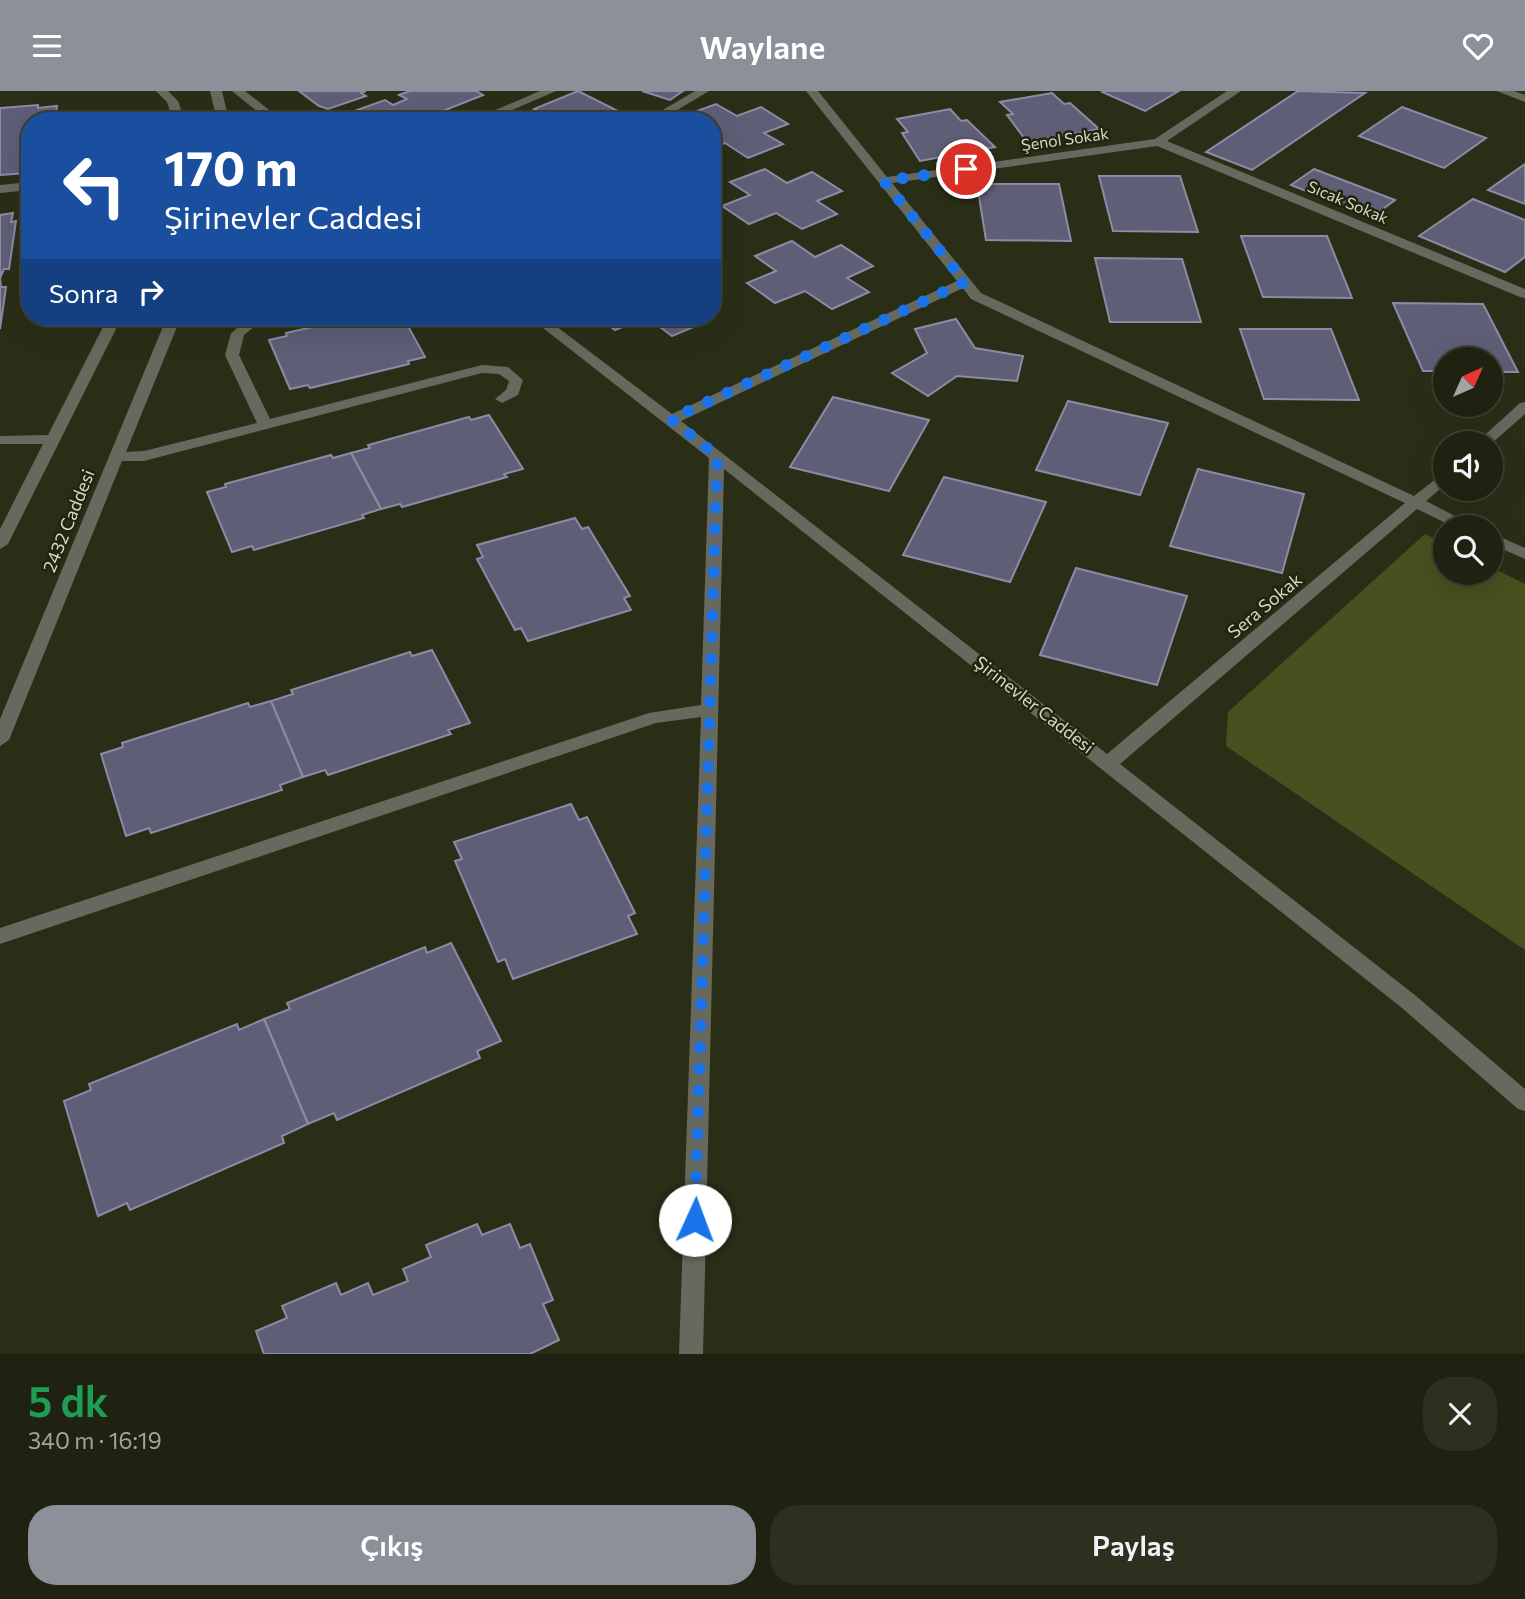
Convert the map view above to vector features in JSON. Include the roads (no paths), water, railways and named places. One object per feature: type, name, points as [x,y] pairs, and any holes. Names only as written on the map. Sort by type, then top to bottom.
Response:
[{"type":"street","points":[[162,91],[172,101],[176,112]]},
{"type":"street","points":[[216,91],[221,112]]},
{"type":"street","points":[[238,91],[265,112]]},
{"type":"street","points":[[505,91],[526,101]]},
{"type":"street","points":[[498,112],[550,91]]},
{"type":"street","points":[[666,112],[703,91]]},
{"type":"street","points":[[812,91],[976,296],[1444,515]]},
{"type":"street","name":"Şenol Sokak","points":[[884,181],[1158,142],[1235,91]]},
{"type":"street","name":"Sıcak Sokak","points":[[1158,142],[1525,294]]},
{"type":"street","points":[[0,189],[21,187]]},
{"type":"street","points":[[671,419],[965,282]]},
{"type":"street","points":[[0,544],[110,326]]},
{"type":"street","name":"2432 Caddesi","points":[[0,740],[170,326]]},
{"type":"street","points":[[247,326],[237,334],[232,355],[265,425]]},
{"type":"street","name":"Şirinevler Caddesi","points":[[549,326],[671,419],[1409,1002],[1525,1102]]},
{"type":"street","points":[[116,457],[144,456],[482,369],[503,370],[516,380],[513,392],[502,399]]},
{"type":"street","points":[[1497,431],[1525,406]]},
{"type":"street","points":[[0,440],[53,439]]},
{"type":"street","points":[[691,1354],[717,456]]},
{"type":"street","name":"Sera Sokak","points":[[1108,764],[1433,488]]},
{"type":"street","points":[[1503,544],[1525,555]]},
{"type":"street","points":[[0,936],[654,717],[710,710]]}]
